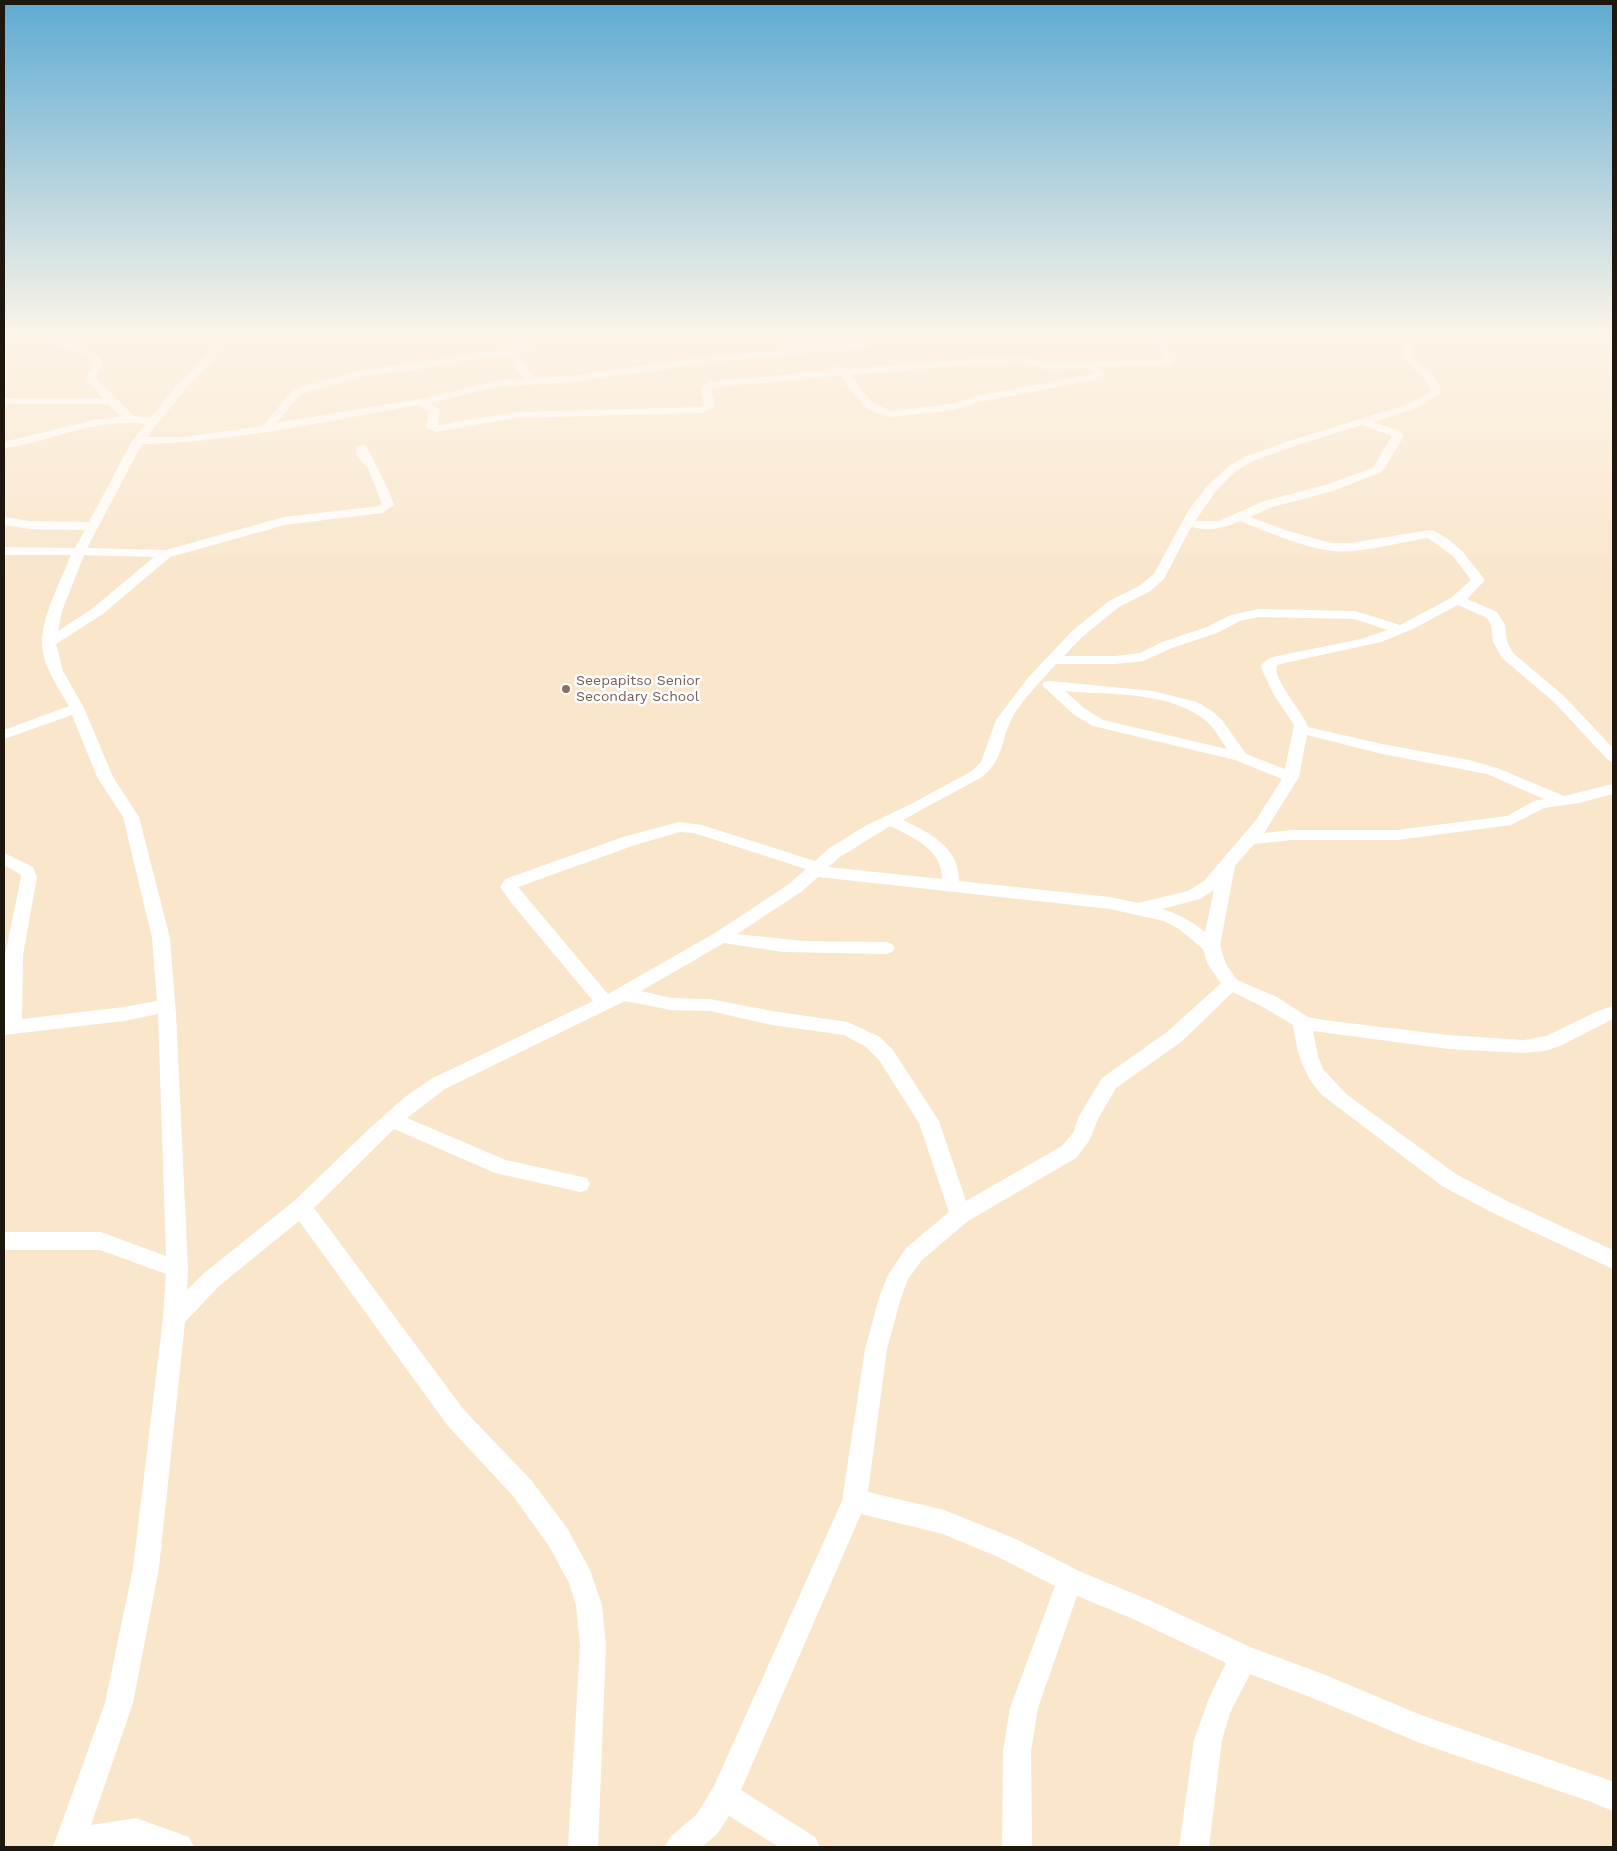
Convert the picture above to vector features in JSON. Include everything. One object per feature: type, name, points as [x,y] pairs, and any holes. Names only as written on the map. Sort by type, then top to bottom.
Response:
[{"type":"street","points":[[4,445],[93,423],[108,421]]},
{"type":"street","points":[[148,421],[152,422],[138,441],[80,552],[55,612],[50,643],[56,671],[77,708],[106,777],[131,818],[161,938],[166,1006],[177,1269],[174,1318],[146,1568],[119,1703],[70,1844],[136,1833],[179,1847]]},
{"type":"street","points":[[266,429],[272,421]]},
{"type":"street","points":[[138,441],[202,439],[310,421]]},
{"type":"street","points":[[433,421],[432,427],[438,429],[480,421]]},
{"type":"street","points":[[174,1318],[211,1280],[301,1207],[412,1102],[438,1084],[623,994],[721,937],[795,888],[849,843],[871,829],[977,774],[988,764],[1003,720],[1032,682],[1076,634],[1114,604],[1144,589],[1159,576],[1187,523],[1212,488],[1241,463],[1293,443],[1362,422],[1396,433],[1398,436],[1389,447],[1382,466],[1377,470],[1329,488],[1268,504],[1221,525],[1210,527],[1187,523]]},
{"type":"street","points":[[4,551],[166,554],[284,521],[382,508],[388,505],[387,502],[373,466],[363,456],[362,448]]},
{"type":"street","points":[[1136,908],[1170,902],[1194,895],[1210,885],[1263,823],[1291,777],[1298,749],[1301,724],[1281,695],[1268,670],[1268,666],[1272,662],[1315,651],[1353,646],[1393,633],[1457,600],[1471,590],[1478,580],[1468,564],[1440,538],[1430,534],[1350,547],[1332,547],[1284,534],[1240,517]]},
{"type":"street","points":[[4,521],[30,525],[92,526]]},
{"type":"street","points":[[50,643],[98,611],[166,554]]},
{"type":"street","points":[[1457,600],[1492,615],[1498,625],[1500,642],[1507,654],[1559,700],[1613,757]]},
{"type":"street","points":[[1051,660],[1115,660],[1143,657],[1167,645],[1212,630],[1236,618],[1259,613],[1355,615],[1400,629]]},
{"type":"street","points":[[1032,682],[1050,686],[1148,694],[1192,706],[1207,714],[1217,724],[1240,756]]},
{"type":"street","points":[[1050,686],[1070,702],[1078,712],[1098,723],[1240,756],[1291,777]]},
{"type":"street","points":[[4,735],[77,708]]},
{"type":"street","points":[[1300,729],[1372,747],[1492,771],[1561,800]]},
{"type":"street","points":[[1248,839],[1292,835],[1417,833],[1462,825],[1511,820],[1540,804],[1579,798],[1613,788]]},
{"type":"street","points":[[891,820],[918,833],[935,845],[950,866],[950,886]]},
{"type":"street","points":[[604,1003],[509,887],[511,883],[629,841],[685,827],[696,828],[816,869],[1136,908],[1177,921],[1193,930],[1211,946]]},
{"type":"street","points":[[4,858],[27,871],[29,877],[14,955],[8,1028],[124,1014],[166,1006]]},
{"type":"street","points":[[1227,865],[1211,946],[1217,965],[1231,984],[1270,1002],[1302,1022],[1323,1027],[1456,1044],[1526,1045],[1558,1040],[1597,1018],[1613,1012]]},
{"type":"street","points":[[721,937],[751,944],[804,948],[886,948]]},
{"type":"street","points":[[680,1847],[707,1824],[724,1796],[854,1501],[876,1349],[890,1298],[899,1276],[914,1254],[960,1215],[1069,1152],[1082,1136],[1089,1116],[1109,1083],[1174,1037],[1231,984]]},
{"type":"street","points":[[623,994],[671,1004],[710,1005],[772,1018],[848,1029],[873,1042],[886,1055],[929,1122],[960,1215]]},
{"type":"street","points":[[1302,1022],[1309,1061],[1324,1086],[1339,1099],[1449,1180],[1500,1208],[1613,1260]]},
{"type":"street","points":[[392,1120],[502,1167],[580,1184]]},
{"type":"street","points":[[301,1207],[456,1418],[522,1488],[558,1537],[581,1579],[589,1605],[593,1646],[583,1847]]},
{"type":"street","points":[[4,1241],[101,1241],[177,1269]]},
{"type":"street","points":[[854,1501],[944,1522],[1007,1548],[1070,1580],[1140,1609],[1244,1658],[1323,1688],[1420,1730],[1596,1788],[1613,1796]]},
{"type":"street","points":[[1017,1847],[1017,1751],[1024,1708],[1070,1580]]},
{"type":"street","points":[[1194,1847],[1203,1773],[1212,1725],[1227,1689],[1244,1658]]},
{"type":"street","points":[[724,1796],[805,1847]]},
{"type":"place","name":"Seepapitso Senior Secondary School","points":[[566,689]]}]
